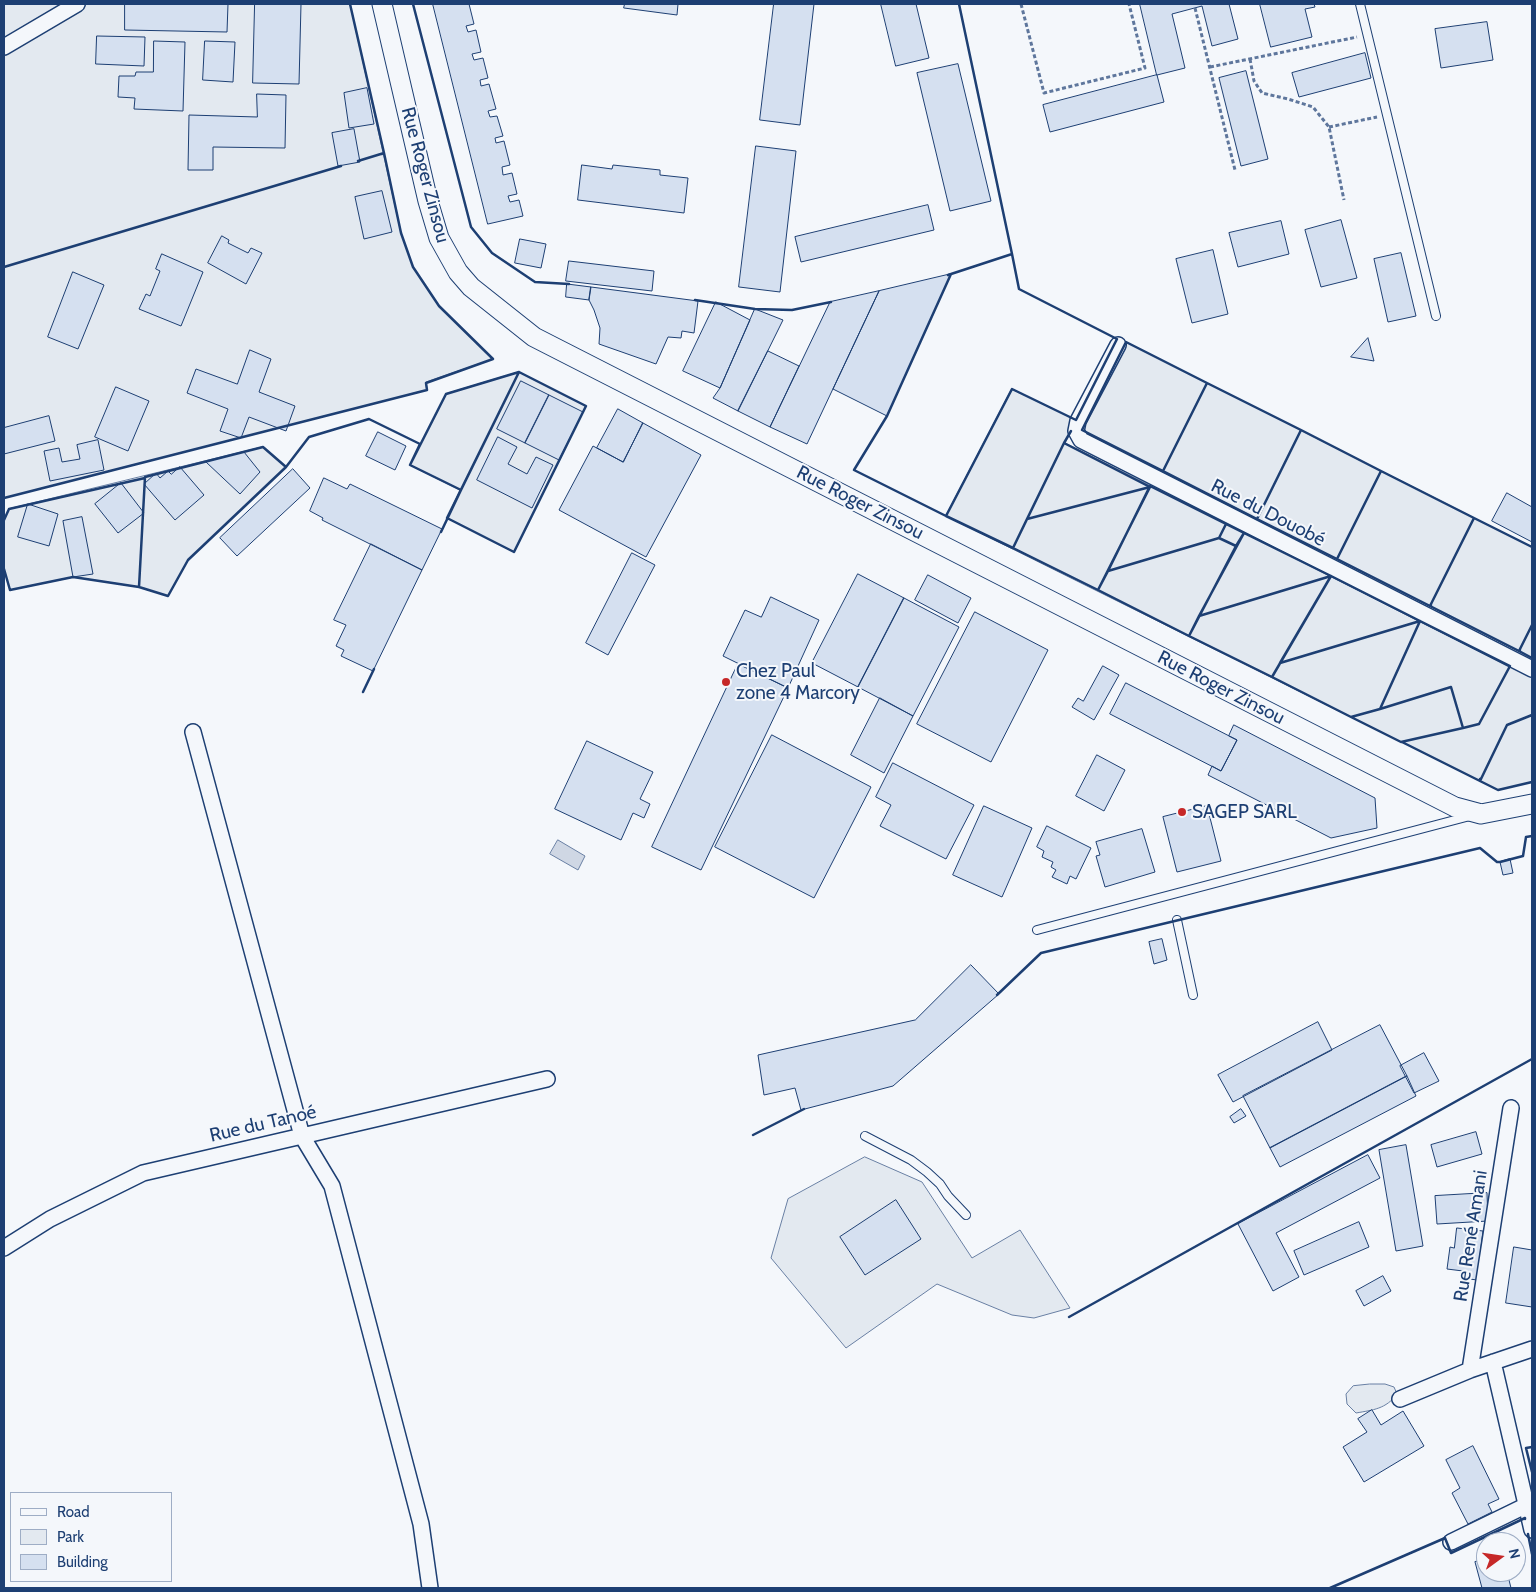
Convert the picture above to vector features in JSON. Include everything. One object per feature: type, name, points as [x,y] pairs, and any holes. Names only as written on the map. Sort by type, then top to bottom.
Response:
[{"type":"street","points":[[4,47],[78,4]]},
{"type":"street","name":"Rue Roger Zinsou","points":[[382,4],[428,201],[439,238],[458,272],[470,287],[534,337],[1455,807],[1481,814],[1532,804]]},
{"type":"street","name":"Rue du Douobé","points":[[1118,345],[1078,421],[1076,431],[1081,440],[1532,669]]},
{"type":"street","points":[[193,732],[302,1136],[332,1186],[421,1524],[430,1588]]},
{"type":"street","name":"Rue du Tanoé","points":[[4,1248],[50,1219],[143,1173],[547,1079]]},
{"type":"street","name":"Rue René Amani","points":[[1470,1370],[1511,1108]]},
{"type":"street","points":[[1400,1399],[1470,1370],[1532,1349]]},
{"type":"street","points":[[1493,1362],[1532,1530]]},
{"type":"street","points":[[1451,1542],[1526,1505]]},
{"type":"lane","points":[[1360,4],[1436,316]]},
{"type":"lane","points":[[1037,930],[1481,814]]},
{"type":"lane","points":[[1177,920],[1192,995]]},
{"type":"lane","points":[[865,1136],[911,1160],[927,1172],[940,1184],[948,1196],[966,1215]]},
{"type":"path","points":[[1022,4],[1044,93],[1145,68],[1129,4]]},
{"type":"path","points":[[1195,8],[1235,170]]},
{"type":"path","points":[[1210,67],[1367,35]]},
{"type":"path","points":[[1250,59],[1254,81],[1262,93],[1288,99],[1313,108],[1329,126],[1344,200]]},
{"type":"path","points":[[1329,126],[1386,115]]},
{"type":"green space","points":[[4,4],[350,4],[401,233],[413,267],[439,306],[493,359],[426,382],[427,390],[4,498]]},
{"type":"green space","points":[[1126,342],[1532,547],[1532,658],[1082,430]]},
{"type":"green space","points":[[519,372],[586,406],[514,552],[447,518],[460,490],[410,465],[446,394]]},
{"type":"green space","points":[[1012,389],[1076,420],[1065,443],[1532,677],[1532,782],[1498,790],[946,516]]},
{"type":"green space","points":[[263,447],[286,467],[188,560],[168,596],[139,587],[74,577],[10,590],[4,569],[4,520],[9,509]]},
{"type":"green space","points":[[865,1157],[922,1182],[972,1258],[1020,1230],[1070,1308],[1034,1318],[1012,1315],[937,1284],[846,1348],[771,1258],[788,1199]]},
{"type":"green space","points":[[1385,1384],[1394,1387],[1397,1394],[1384,1406],[1356,1413],[1347,1404],[1346,1394],[1353,1386]]},
{"type":"shaded area","points":[[558,840],[585,856],[578,870],[550,854]]},
{"type":"building","points":[[125,4],[228,4],[227,32],[125,30]]},
{"type":"building","points":[[255,4],[301,4],[299,84],[253,83]]},
{"type":"building","points":[[433,4],[469,4],[474,24],[466,26],[468,32],[476,30],[481,52],[472,54],[474,60],[483,58],[488,78],[480,80],[481,86],[489,84],[496,109],[488,111],[490,117],[497,116],[503,136],[495,138],[496,143],[504,141],[510,165],[502,167],[503,175],[512,173],[517,194],[508,196],[510,202],[519,200],[523,216],[488,224]]},
{"type":"building","points":[[625,4],[678,4],[677,15],[624,8]]},
{"type":"building","points":[[774,4],[814,4],[800,125],[760,120]]},
{"type":"building","points":[[881,4],[916,4],[929,58],[896,66]]},
{"type":"building","points":[[1140,4],[1229,4],[1238,39],[1212,46],[1202,6],[1172,14],[1185,68],[1157,75]]},
{"type":"building","points":[[1260,4],[1314,4],[1315,7],[1305,9],[1312,37],[1271,47]]},
{"type":"building","points":[[1487,22],[1493,60],[1441,68],[1435,29]]},
{"type":"building","points":[[97,36],[145,37],[144,66],[96,64]]},
{"type":"building","points":[[154,41],[185,42],[183,111],[134,109],[135,98],[118,97],[119,76],[135,76],[136,72],[153,72]]},
{"type":"building","points":[[205,41],[235,42],[233,82],[203,80]]},
{"type":"building","points":[[1365,53],[1371,78],[1299,97],[1292,73]]},
{"type":"building","points":[[958,64],[991,201],[950,211],[917,73]]},
{"type":"building","points":[[1246,71],[1268,159],[1241,166],[1219,78]]},
{"type":"building","points":[[1157,75],[1164,102],[1050,132],[1043,105]]},
{"type":"building","points":[[367,88],[374,124],[349,128],[344,93]]},
{"type":"building","points":[[257,94],[286,95],[285,148],[213,147],[213,170],[188,170],[189,115],[257,117]]},
{"type":"building","points":[[354,129],[360,162],[338,166],[332,133]]},
{"type":"building","points":[[756,146],[796,151],[780,292],[739,287]]},
{"type":"building","points":[[582,165],[612,169],[613,165],[660,170],[660,175],[688,178],[684,213],[578,200]]},
{"type":"building","points":[[382,191],[392,232],[364,239],[355,197]]},
{"type":"building","points":[[928,205],[934,230],[801,262],[795,237]]},
{"type":"building","points":[[1341,220],[1357,278],[1321,287],[1305,230]]},
{"type":"building","points":[[1281,221],[1289,254],[1238,267],[1229,233]]},
{"type":"building","points":[[222,236],[229,240],[228,243],[248,253],[251,248],[262,253],[246,284],[208,263]]},
{"type":"building","points":[[520,239],[546,244],[541,268],[515,263]]},
{"type":"building","points":[[1213,250],[1228,314],[1192,323],[1176,259]]},
{"type":"building","points":[[1401,253],[1416,316],[1388,322],[1374,259]]},
{"type":"building","points":[[162,254],[203,272],[181,326],[139,309],[146,294],[150,296],[160,271],[156,269]]},
{"type":"building","points":[[569,261],[654,271],[652,291],[566,281]]},
{"type":"building","points":[[73,272],[104,285],[78,349],[48,337]]},
{"type":"building","points":[[951,274],[887,416],[833,389],[879,291]]},
{"type":"building","points":[[567,284],[591,287],[589,300],[566,297]]},
{"type":"building","points":[[591,287],[698,301],[694,333],[682,331],[681,338],[668,337],[656,364],[599,344],[600,328],[589,300]]},
{"type":"building","points":[[879,291],[807,444],[770,427],[830,302]]},
{"type":"building","points":[[716,302],[750,320],[720,388],[683,371]]},
{"type":"building","points":[[755,309],[783,320],[738,411],[713,398],[720,388]]},
{"type":"building","points":[[1368,338],[1374,361],[1351,357]]},
{"type":"building","points":[[250,350],[271,359],[259,392],[295,406],[286,431],[249,417],[241,438],[220,431],[228,409],[187,393],[196,369],[237,384]]},
{"type":"building","points":[[768,351],[799,366],[770,427],[738,411]]},
{"type":"building","points":[[521,381],[549,395],[525,443],[497,429]]},
{"type":"building","points":[[116,387],[149,401],[128,451],[95,437]]},
{"type":"building","points":[[549,395],[583,412],[559,460],[525,443]]},
{"type":"building","points":[[618,409],[643,423],[623,462],[597,448]]},
{"type":"building","points":[[49,416],[55,441],[4,454],[4,428]]},
{"type":"building","points":[[643,423],[701,455],[646,557],[559,510],[593,446],[623,462]]},
{"type":"building","points":[[378,432],[406,446],[395,470],[366,456]]},
{"type":"building","points":[[498,437],[517,447],[508,464],[527,474],[536,457],[553,465],[532,508],[477,480]]},
{"type":"building","points":[[98,440],[104,470],[50,481],[44,451],[59,448],[62,462],[80,459],[77,445]]},
{"type":"building","points":[[244,452],[260,472],[240,494],[206,462]]},
{"type":"building","points":[[180,467],[204,495],[175,520],[144,484],[156,473],[160,478],[168,471],[171,474]]},
{"type":"building","points":[[293,469],[310,488],[237,556],[220,538]]},
{"type":"building","points":[[324,478],[347,489],[350,484],[442,529],[422,570],[322,520],[323,518],[310,511]]},
{"type":"building","points":[[121,483],[144,513],[118,533],[95,504]]},
{"type":"building","points":[[1507,493],[1532,507],[1532,542],[1492,521]]},
{"type":"building","points":[[28,504],[58,514],[49,546],[18,537]]},
{"type":"building","points":[[82,517],[93,574],[73,577],[63,521]]},
{"type":"building","points":[[371,544],[422,570],[373,671],[341,656],[344,650],[336,646],[346,625],[334,620]]},
{"type":"building","points":[[632,553],[655,565],[608,655],[586,643]]},
{"type":"building","points":[[858,574],[904,598],[858,687],[812,663]]},
{"type":"building","points":[[928,575],[971,598],[958,623],[915,600]]},
{"type":"building","points":[[771,597],[819,620],[788,688],[723,656],[745,610],[761,617]]},
{"type":"building","points":[[904,598],[959,627],[913,716],[858,687]]},
{"type":"building","points":[[975,612],[1048,650],[991,762],[917,724]]},
{"type":"building","points":[[738,664],[788,688],[701,870],[652,847]]},
{"type":"building","points":[[1103,666],[1119,675],[1094,720],[1072,707],[1078,698],[1083,701]]},
{"type":"building","points":[[1126,683],[1237,740],[1221,771],[1110,714]]},
{"type":"building","points":[[880,698],[913,716],[884,773],[851,755]]},
{"type":"building","points":[[1234,725],[1375,798],[1377,828],[1331,838],[1208,775],[1212,766],[1221,771],[1237,740],[1229,736]]},
{"type":"building","points":[[772,735],[871,787],[814,898],[715,847]]},
{"type":"building","points":[[587,741],[653,772],[640,799],[650,804],[644,818],[633,813],[621,840],[555,809]]},
{"type":"building","points":[[1097,755],[1125,770],[1104,811],[1076,796]]},
{"type":"building","points":[[893,763],[974,805],[946,859],[880,826],[891,805],[876,797]]},
{"type":"building","points":[[984,806],[1032,828],[1002,897],[953,875]]},
{"type":"building","points":[[1207,806],[1221,861],[1177,872],[1163,817]]},
{"type":"building","points":[[1047,826],[1091,848],[1076,879],[1070,876],[1067,884],[1052,877],[1056,870],[1051,867],[1053,862],[1042,857],[1044,851],[1037,847]]},
{"type":"building","points":[[1142,829],[1155,872],[1105,887],[1096,856],[1100,855],[1096,842]]},
{"type":"building","points":[[1510,859],[1513,873],[1503,875],[1500,862]]},
{"type":"building","points":[[1162,939],[1167,960],[1154,964],[1149,942]]},
{"type":"building","points":[[971,965],[999,994],[893,1086],[801,1110],[795,1088],[764,1095],[758,1055],[915,1020]]},
{"type":"building","points":[[1318,1022],[1332,1050],[1233,1102],[1218,1075]]},
{"type":"building","points":[[1380,1025],[1407,1076],[1270,1148],[1243,1096]]},
{"type":"building","points":[[1424,1053],[1439,1081],[1414,1093],[1400,1066]]},
{"type":"building","points":[[1407,1076],[1416,1096],[1280,1167],[1270,1148]]},
{"type":"building","points":[[1241,1109],[1246,1116],[1234,1123],[1230,1117]]},
{"type":"building","points":[[1476,1132],[1482,1154],[1437,1167],[1431,1145]]},
{"type":"building","points":[[1406,1145],[1423,1246],[1396,1251],[1379,1150]]},
{"type":"building","points":[[1368,1155],[1380,1178],[1276,1233],[1299,1277],[1273,1291],[1238,1224]]},
{"type":"building","points":[[1487,1193],[1488,1221],[1437,1224],[1435,1196]]},
{"type":"building","points":[[896,1200],[921,1239],[865,1275],[840,1237]]},
{"type":"building","points":[[1359,1222],[1369,1247],[1304,1275],[1294,1251]]},
{"type":"building","points":[[1457,1228],[1483,1231],[1477,1280],[1462,1278],[1463,1271],[1447,1269],[1450,1247],[1454,1248]]},
{"type":"building","points":[[1514,1247],[1532,1250],[1532,1307],[1506,1303]]},
{"type":"building","points":[[1383,1276],[1391,1291],[1364,1306],[1356,1291]]},
{"type":"building","points":[[1372,1410],[1381,1425],[1403,1411],[1424,1446],[1364,1482],[1343,1447],[1367,1432],[1358,1419]]},
{"type":"building","points":[[1473,1446],[1499,1499],[1488,1504],[1492,1512],[1468,1524],[1452,1493],[1460,1488],[1446,1460]]},
{"type":"building","points":[[1480,1582],[1510,1582],[1511,1588],[1482,1588]]},
{"type":"wall","points":[[350,4],[384,153],[382,154]]},
{"type":"wall","points":[[413,4],[471,227],[492,253],[535,282],[569,284]]},
{"type":"wall","points":[[948,275],[1012,254],[959,4]]},
{"type":"wall","points":[[4,498],[427,390],[426,383],[493,359],[439,306],[413,267],[401,233],[384,153],[358,161]]},
{"type":"wall","points":[[4,267],[341,166]]},
{"type":"wall","points":[[1012,254],[1019,289],[1117,339],[1076,420],[1012,389],[946,516],[854,470],[887,416],[951,274],[1012,254]]},
{"type":"wall","points":[[695,300],[755,309],[792,310],[831,302]]},
{"type":"wall","points":[[1126,342],[1207,383],[1163,471],[1082,430],[1126,342]]},
{"type":"wall","points":[[519,372],[586,406],[514,552],[447,518],[519,372]]},
{"type":"wall","points":[[519,372],[461,490],[410,465],[446,394],[519,372]]},
{"type":"wall","points":[[1207,383],[1301,430],[1257,519],[1163,471],[1207,383]]},
{"type":"wall","points":[[168,596],[188,560],[286,467],[309,437],[369,419],[420,444],[410,465],[461,490],[441,532]]},
{"type":"wall","points":[[1301,430],[1381,471],[1337,559],[1257,519],[1301,430]]},
{"type":"wall","points":[[1064,443],[1150,487],[1027,519],[1064,443],[1071,431]]},
{"type":"wall","points":[[947,514],[946,516],[1013,548],[1064,443]]},
{"type":"wall","points":[[263,447],[286,467],[188,560],[168,596],[139,587],[145,477],[263,447]]},
{"type":"wall","points":[[1381,471],[1474,518],[1430,606],[1337,559],[1381,471]]},
{"type":"wall","points":[[4,520],[9,509],[145,478]]},
{"type":"wall","points":[[1150,486],[1226,524],[1219,538],[1108,571],[1150,486]]},
{"type":"wall","points":[[1150,487],[1098,590],[1013,548],[1027,519],[1150,487]]},
{"type":"wall","points":[[1473,520],[1474,518],[1532,547]]},
{"type":"wall","points":[[1226,524],[1244,533],[1236,546],[1219,538],[1226,524]]},
{"type":"wall","points":[[1244,533],[1331,576],[1199,616],[1244,533]]},
{"type":"wall","points":[[1219,538],[1236,546],[1189,636],[1098,590],[1108,571],[1219,538]]},
{"type":"wall","points":[[4,569],[10,590],[73,577],[139,587]]},
{"type":"wall","points":[[1331,576],[1272,677],[1189,636],[1199,616],[1331,576]]},
{"type":"wall","points":[[1331,576],[1420,621],[1280,663],[1331,576]]},
{"type":"wall","points":[[1431,605],[1519,651],[1532,625]]},
{"type":"wall","points":[[1420,621],[1510,666],[1479,724],[1463,728],[1451,687],[1380,709],[1420,621]]},
{"type":"wall","points":[[1380,709],[1351,717],[1272,677],[1280,663],[1420,621],[1380,709],[1351,717],[1401,742],[1463,728],[1451,687],[1380,709]]},
{"type":"wall","points":[[1520,650],[1532,658]]},
{"type":"wall","points":[[363,692],[374,669]]},
{"type":"wall","points":[[1402,742],[1480,781],[1507,725],[1532,715]]},
{"type":"wall","points":[[1480,779],[1480,781],[1498,790],[1532,782]]},
{"type":"wall","points":[[997,995],[1041,953],[1480,848],[1497,862],[1500,862],[1523,856],[1526,837],[1532,836]]},
{"type":"wall","points":[[1069,1317],[1532,1059]]},
{"type":"wall","points":[[753,1135],[804,1109]]},
{"type":"wall","points":[[1532,1447],[1526,1448],[1532,1472]]},
{"type":"wall","points":[[1330,1588],[1445,1538],[1451,1553],[1525,1519]]},
{"type":"wall","points":[[1528,1534],[1532,1554]]},
{"type":"place","name":"Chez Paul zone 4 Marcory","points":[[726,682]]},
{"type":"place","name":"SAGEP SARL","points":[[1182,812]]}]
